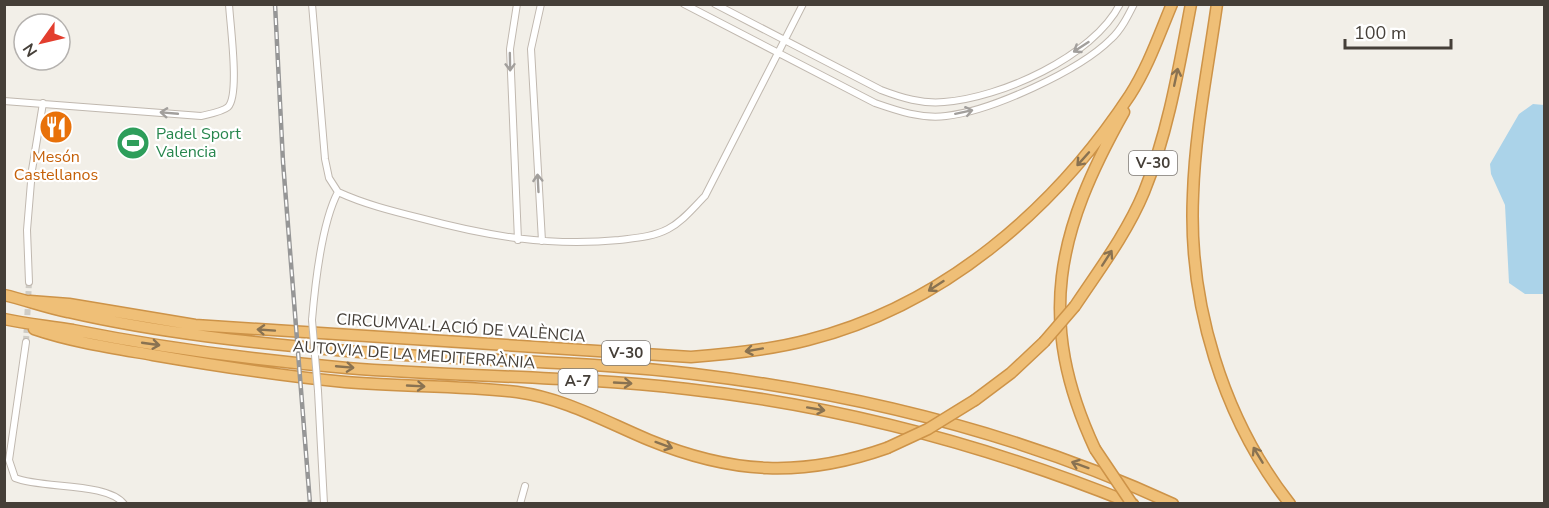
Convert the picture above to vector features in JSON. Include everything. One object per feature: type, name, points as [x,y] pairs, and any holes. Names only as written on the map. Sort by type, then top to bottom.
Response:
[{"type":"highway","name":"CIRCUMVAL·LACIÓ DE VALÈNCIA","points":[[30,301],[69,304],[195,325],[692,357],[735,354],[809,340],[871,319],[925,293],[988,252],[1036,210],[1088,153],[1130,95],[1153,51],[1172,4]]},
{"type":"highway","name":"V-30","points":[[8,320],[56,336],[274,375],[518,393],[576,408],[682,452],[718,462],[761,468],[799,469],[848,462],[928,429],[975,400],[1011,373],[1044,342],[1075,306],[1112,251],[1144,192],[1168,113],[1191,4]]},
{"type":"highway","points":[[1216,4],[1192,195],[1195,262],[1210,340],[1230,400],[1251,444],[1290,504]]},
{"type":"highway","points":[[1130,95],[1124,112],[1095,165],[1076,210],[1061,274],[1063,348],[1072,389],[1090,437],[1102,461],[1133,504]]},
{"type":"highway","name":"AUTOVIA DE LA MEDITERRÀNIA","points":[[4,295],[65,312],[123,323],[275,344],[639,369],[758,382],[891,407],[983,432],[1080,465],[1173,504]]},
{"type":"highway","name":"AUTOVIA DE LA MEDITERRÀNIA","points":[[8,320],[120,339],[338,367],[635,384],[751,397],[847,415],[929,434],[1074,480],[1133,504]]},
{"type":"street","points":[[4,101],[201,116],[226,109],[232,101],[234,86],[229,4]]},
{"type":"street","points":[[312,4],[325,159],[329,178],[338,192],[361,203],[476,233],[518,240],[597,242],[645,237],[667,230],[685,218],[705,195],[803,4]]},
{"type":"street","points":[[517,4],[510,49],[518,240]]},
{"type":"street","points":[[541,4],[531,49],[542,241]]},
{"type":"street","points":[[684,4],[875,103],[906,115],[945,116],[993,106],[1054,77],[1112,39],[1134,4]]},
{"type":"street","points":[[715,4],[881,90],[909,100],[942,103],[988,96],[1049,67],[1090,41],[1103,28],[1120,4]]},
{"type":"street","points":[[29,282],[27,230],[32,170],[43,103]]},
{"type":"street","points":[[324,504],[321,412],[312,320],[314,292],[328,210],[338,192]]},
{"type":"street","points":[[26,342],[9,460],[15,478],[29,483],[78,487],[119,498],[124,504]]},
{"type":"street","points":[[520,504],[525,486]]},
{"type":"water","points":[[1533,104],[1544,105],[1544,294],[1525,294],[1509,283],[1505,205],[1491,174],[1490,164],[1519,114]]},
{"type":"tunnel","points":[[26,342],[29,282]]},
{"type":"railway","points":[[275,4],[283,162],[310,504]]},
{"type":"place","name":"Mesón Castellanos","points":[[56,127]]},
{"type":"place","name":"Padel Sport Valencia","points":[[133,143]]}]
